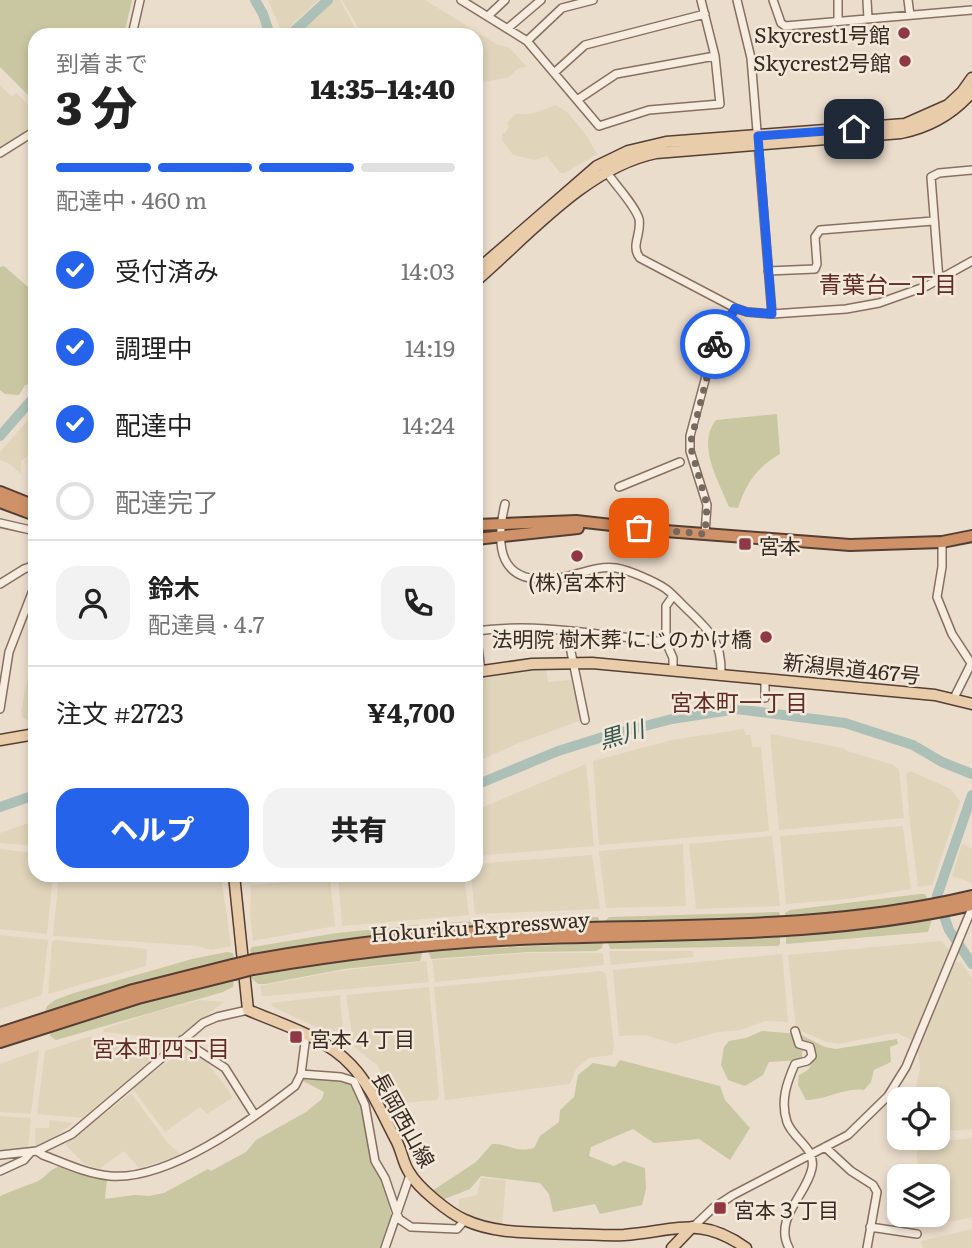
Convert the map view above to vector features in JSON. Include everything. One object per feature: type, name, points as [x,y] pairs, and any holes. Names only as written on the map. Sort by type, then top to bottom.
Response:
[{"type":"highway","points":[[0,492],[28,503]]},
{"type":"highway","points":[[0,502],[28,513]]},
{"type":"highway","points":[[483,537],[502,530],[576,520],[758,539],[877,545],[942,542],[972,536]]},
{"type":"highway","points":[[483,526],[502,530]]},
{"type":"highway","points":[[483,531],[639,528]]},
{"type":"highway","name":"Hokuriku Expressway","points":[[931,909],[972,896]]},
{"type":"highway","name":"Hokuriku Expressway","points":[[0,1042],[32,1027],[166,980],[233,970],[343,946],[514,930],[790,922],[972,906]]},
{"type":"highway","name":"Hokuriku Expressway","points":[[0,1033],[32,1027]]},
{"type":"main road","points":[[483,275],[578,191],[606,171],[628,160],[656,153],[905,124],[948,105],[972,78]]},
{"type":"main road","points":[[483,265],[587,174],[617,155],[638,147],[666,142],[758,140],[911,131],[945,116],[972,92]]},
{"type":"main road","name":"新潟県道467号","points":[[483,670],[532,664],[572,663],[765,678],[954,698],[972,704]]},
{"type":"main road","points":[[0,740],[28,735]]},
{"type":"main road","points":[[235,882],[248,1010]]},
{"type":"main road","name":"長岡西山線","points":[[248,1010],[334,1050],[360,1075],[398,1144],[410,1175],[441,1204],[465,1220],[487,1228],[509,1231],[607,1235],[693,1227],[720,1232],[746,1248]]},
{"type":"main road","points":[[672,1248],[693,1227]]},
{"type":"street","points":[[134,28],[140,0]]},
{"type":"street","points":[[461,0],[527,41],[599,126],[649,110],[720,104],[715,56],[701,0]]},
{"type":"street","points":[[489,15],[505,0]]},
{"type":"street","points":[[509,28],[541,0]]},
{"type":"street","points":[[527,41],[562,8],[593,0]]},
{"type":"street","points":[[737,0],[751,58],[772,314]]},
{"type":"street","points":[[773,0],[781,23],[785,26],[972,10]]},
{"type":"street","points":[[838,0],[838,22]]},
{"type":"street","points":[[867,0],[868,19]]},
{"type":"street","points":[[908,0],[909,15]]},
{"type":"street","points":[[554,73],[585,45],[705,14]]},
{"type":"street","points":[[578,100],[616,74],[715,56]]},
{"type":"street","points":[[0,153],[28,135]]},
{"type":"street","points":[[939,280],[931,177],[939,173],[972,170]]},
{"type":"street","points":[[606,171],[637,215],[639,227],[635,249],[640,258],[747,312],[772,314],[859,307],[898,298],[939,280],[972,261]]},
{"type":"street","points":[[768,271],[815,268],[815,234],[820,230],[933,221]]},
{"type":"street","points":[[700,534],[707,505],[690,451],[690,436],[703,396],[712,354],[735,308]]},
{"type":"street","points":[[619,487],[680,462]]},
{"type":"street","points":[[505,504],[503,559],[512,570],[553,579],[587,571],[618,569],[664,587],[715,638],[721,656],[721,675]]},
{"type":"street","points":[[0,523],[28,529]]},
{"type":"street","points":[[942,542],[942,567],[937,597],[952,634],[972,663],[954,698]]},
{"type":"street","points":[[0,584],[28,568]]},
{"type":"street","points":[[673,596],[666,606],[666,642],[673,658],[673,670]]},
{"type":"street","points":[[0,709],[9,652],[28,603]]},
{"type":"street","points":[[483,631],[506,627],[573,631],[666,642]]},
{"type":"street","points":[[567,632],[585,720]]},
{"type":"street","points":[[765,678],[765,698]]},
{"type":"street","points":[[693,1227],[733,1195],[854,1130],[896,1087],[958,943],[969,928],[972,906]]},
{"type":"street","points":[[0,1171],[72,1134],[203,1023],[248,1010]]},
{"type":"street","points":[[789,1248],[784,1237],[788,1218],[811,1171],[811,1154],[787,1122],[784,1098],[786,1084],[795,1064],[807,1061],[812,1056],[810,1047],[799,1044],[795,1031]]},
{"type":"street","points":[[0,1155],[34,1152],[99,1174],[129,1175],[202,1151],[295,1086],[301,1074],[306,1035]]},
{"type":"street","points":[[182,1040],[225,1068],[254,1114]]},
{"type":"street","points":[[301,1074],[312,1073],[354,1081],[365,1105],[375,1161],[386,1178],[397,1216],[411,1227],[433,1229],[457,1230],[465,1220]]},
{"type":"street","points":[[825,1147],[877,1192],[867,1248]]},
{"type":"street","points":[[385,1248],[410,1175]]},
{"type":"street","points":[[870,1227],[917,1234]]},
{"type":"shaded area","points":[[268,0],[319,0],[289,28],[280,28]]},
{"type":"shaded area","points":[[331,0],[340,0],[355,28],[301,28]]},
{"type":"shaded area","points":[[342,0],[425,0],[470,28],[358,28]]},
{"type":"shaded area","points":[[483,36],[498,45],[509,47],[527,67],[517,69],[509,77],[483,83]]},
{"type":"shaded area","points":[[0,85],[11,96],[17,93],[28,105],[28,130],[0,148]]},
{"type":"shaded area","points":[[556,105],[567,112],[597,154],[565,173],[560,173],[547,156],[535,160],[513,155],[502,140],[502,133],[509,127],[507,123],[515,114],[531,114]]},
{"type":"shaded area","points":[[28,420],[28,456],[21,461],[21,474],[10,464],[0,460],[0,452]]},
{"type":"shaded area","points":[[546,668],[548,682],[571,680],[579,721],[483,759],[483,676]]},
{"type":"shaded area","points":[[28,677],[28,721],[22,717]]},
{"type":"shaded area","points":[[744,729],[746,735],[751,735],[752,747],[761,747],[769,831],[599,845],[593,761],[672,740]]},
{"type":"shaded area","points":[[770,734],[843,748],[894,765],[899,770],[904,818],[779,830]]},
{"type":"shaded area","points":[[586,764],[594,846],[483,855],[483,807]]},
{"type":"shaded area","points":[[910,771],[951,789],[960,801],[932,885],[918,887],[906,774]]},
{"type":"shaded area","points":[[28,823],[28,845],[0,843],[0,833]]},
{"type":"shaded area","points":[[903,826],[911,889],[847,899],[786,904],[780,836]]},
{"type":"shaded area","points":[[772,836],[780,906],[696,909],[689,844]]},
{"type":"shaded area","points":[[683,844],[686,906],[606,908],[599,851]]},
{"type":"shaded area","points":[[962,844],[972,848],[972,883],[952,876]]},
{"type":"shaded area","points":[[0,849],[28,852],[28,882],[52,882],[47,934],[0,929]]},
{"type":"shaded area","points":[[592,855],[600,909],[475,914],[472,882],[483,882],[483,863]]},
{"type":"shaded area","points":[[58,882],[222,882],[231,946],[211,950],[198,946],[53,936]]},
{"type":"shaded area","points":[[330,882],[335,926],[253,941],[251,885]]},
{"type":"shaded area","points":[[338,882],[465,882],[469,915],[342,926]]},
{"type":"shaded area","points":[[0,935],[48,940],[42,995],[0,1009]]},
{"type":"shaded area","points":[[55,940],[147,949],[146,966],[48,994],[52,942]]},
{"type":"shaded area","points":[[941,941],[949,949],[912,1040],[897,1033],[840,1044],[827,1042],[796,1029],[788,955]]},
{"type":"shaded area","points":[[609,951],[693,951],[694,957],[611,965]]},
{"type":"shaded area","points":[[529,953],[599,953],[603,954],[604,965],[435,982],[432,960]]},
{"type":"shaded area","points":[[782,954],[788,1022],[765,1021],[741,1030],[718,1032],[675,1044],[645,1035],[619,1036],[613,970]]},
{"type":"shaded area","points":[[426,961],[429,982],[266,996],[262,996],[260,986],[339,971]]},
{"type":"shaded area","points":[[961,962],[972,978],[972,1129],[950,1131],[950,1087],[916,1087],[920,1069],[918,1051],[955,963]]},
{"type":"shaded area","points":[[602,971],[606,974],[614,1047],[612,1055],[589,1058],[576,1069],[570,1084],[445,1100],[434,987]]},
{"type":"shaded area","points":[[429,987],[439,1095],[437,1100],[401,1103],[390,1090],[377,1065],[354,1047],[346,995]]},
{"type":"shaded area","points":[[340,995],[344,1040],[273,1007],[271,1003]]},
{"type":"shaded area","points":[[200,1000],[224,1002],[175,1039],[103,1032],[104,1029],[151,1013]]},
{"type":"shaded area","points":[[88,1037],[163,1044],[164,1049],[82,1118],[37,1114],[45,1051]]},
{"type":"shaded area","points":[[188,1047],[202,1056],[232,1098],[207,1114],[200,1107],[165,1132],[132,1088]]},
{"type":"shaded area","points":[[39,1050],[31,1114],[0,1112],[0,1064]]},
{"type":"shaded area","points":[[131,1093],[167,1142],[181,1155],[139,1168],[124,1151],[99,1169],[84,1164],[65,1144]]},
{"type":"shaded area","points":[[0,1116],[31,1118],[28,1148],[0,1150]]},
{"type":"shaded area","points":[[50,1120],[73,1123],[49,1141],[35,1146],[35,1128],[49,1128]]},
{"type":"shaded area","points":[[972,1138],[972,1217],[951,1222],[950,1164],[918,1164],[917,1150],[950,1150],[950,1140]]},
{"type":"shaded area","points":[[481,1178],[506,1180],[502,1225],[477,1219],[459,1209],[459,1199],[477,1195]]},
{"type":"shaded area","points":[[972,1229],[972,1248],[923,1248],[921,1241]]},
{"type":"green space","points":[[0,0],[132,0],[126,28],[28,28],[28,95],[0,67]]},
{"type":"green space","points":[[4,266],[28,287],[28,384],[19,395],[5,394],[0,390],[0,267]]},
{"type":"green space","points":[[777,414],[780,454],[753,476],[738,508],[729,507],[711,463],[708,440],[710,430],[716,420]]},
{"type":"green space","points":[[925,894],[928,900],[854,912],[785,918],[785,913],[790,910]]},
{"type":"green space","points":[[779,912],[781,918],[605,921],[609,917]]},
{"type":"green space","points":[[598,917],[600,923],[428,931],[430,925],[458,922]]},
{"type":"green space","points":[[932,919],[928,932],[786,944],[786,936]]},
{"type":"green space","points":[[417,925],[422,928],[412,932],[252,956],[250,950],[252,947],[337,933]]},
{"type":"green space","points":[[780,937],[778,946],[610,949],[608,942]]},
{"type":"green space","points":[[603,943],[602,948],[596,951],[528,952],[431,959],[428,951]]},
{"type":"green space","points":[[423,951],[420,961],[344,969],[265,984],[258,984],[250,977],[352,959]]},
{"type":"green space","points":[[233,953],[234,959],[148,979],[44,1014],[47,1006],[55,1000],[74,993],[192,959]]},
{"type":"green space","points":[[234,979],[233,987],[223,992],[56,1040],[50,1036],[51,1031],[115,1009]]},
{"type":"green space","points":[[762,1031],[799,1034],[825,1047],[836,1049],[897,1039],[898,1044],[890,1047],[891,1062],[874,1070],[871,1082],[864,1090],[849,1090],[806,1100],[798,1085],[799,1075],[808,1070],[815,1058],[810,1051],[802,1051],[802,1060],[769,1062],[763,1075],[745,1086],[728,1080],[721,1065],[724,1047],[729,1041]]},
{"type":"green space","points":[[620,1060],[720,1086],[725,1100],[750,1128],[730,1160],[699,1139],[654,1143],[633,1129],[591,1147],[589,1156],[614,1166],[624,1161],[645,1168],[646,1189],[642,1205],[600,1214],[595,1204],[553,1212],[549,1194],[540,1183],[481,1176],[470,1189],[442,1200],[432,1191],[476,1162],[492,1144],[516,1149],[534,1148],[540,1136],[559,1122],[560,1110],[574,1097],[578,1075],[593,1063],[615,1067]]},
{"type":"green space","points":[[307,1074],[342,1080],[353,1084],[365,1095],[373,1120],[372,1139],[392,1217],[380,1248],[0,1248],[0,1196],[40,1180],[60,1166],[107,1179],[105,1199],[164,1193],[246,1152],[256,1140],[306,1112],[322,1099],[324,1092],[303,1081]]},
{"type":"waterway","points":[[255,0],[268,28]]},
{"type":"waterway","points":[[298,28],[328,0]]},
{"type":"waterway","points":[[0,436],[28,404]]},
{"type":"waterway","name":"黒川","points":[[483,782],[558,751],[606,736],[672,719],[737,709],[845,723],[913,745],[942,762],[972,774]]},
{"type":"waterway","points":[[972,795],[937,896],[949,930],[972,964]]},
{"type":"waterway","name":"黒川","points":[[0,807],[28,797]]},
{"type":"way so far","points":[[639,528],[705,534],[707,505],[690,451],[690,436],[715,344]]},
{"type":"place","name":"Skycrest1号館","points":[[904,33]]},
{"type":"place","name":"Skycrest2号館","points":[[905,61]]},
{"type":"place","name":"宮本","points":[[745,544]]},
{"type":"place","name":"(株)宮本村","points":[[577,556]]},
{"type":"place","name":"法明院 樹木葬 にじのかけ橋","points":[[766,637]]},
{"type":"place","name":"宮本４丁目","points":[[296,1037]]},
{"type":"place","name":"宮本３丁目","points":[[720,1208]]},
{"type":"district","name":"青葉台一丁目","points":[[888,283]]},
{"type":"district","name":"宮本町一丁目","points":[[739,701]]},
{"type":"district","name":"宮本町四丁目","points":[[161,1047]]},
{"type":"route","points":[[715,344],[735,308],[772,314],[758,136],[854,129]]}]
